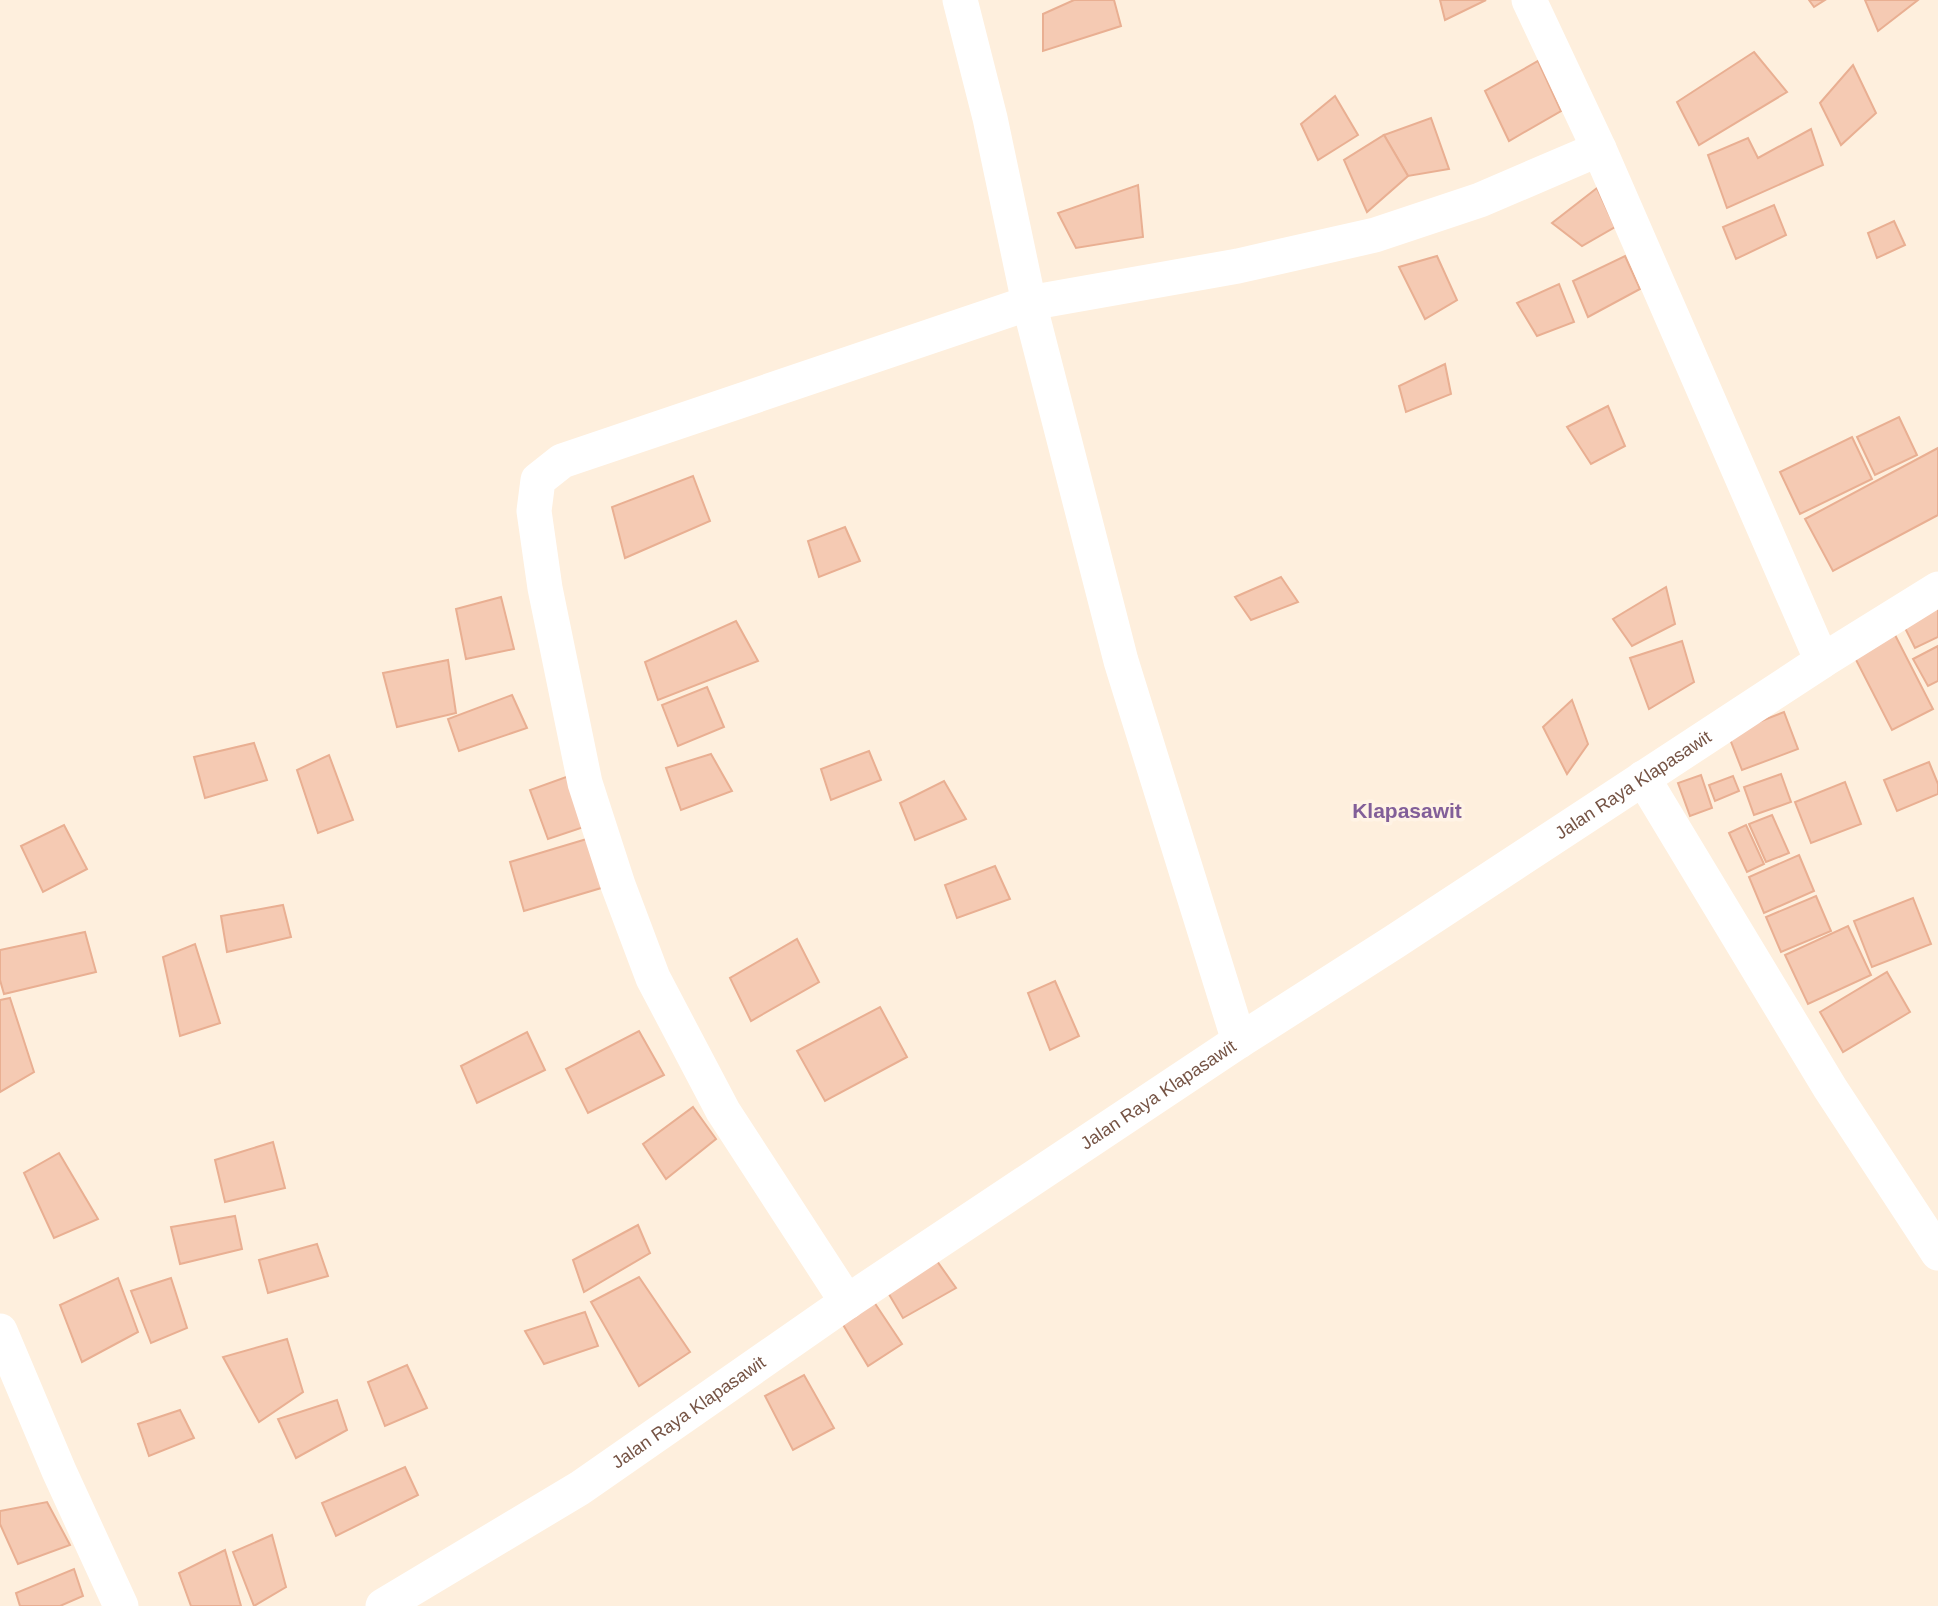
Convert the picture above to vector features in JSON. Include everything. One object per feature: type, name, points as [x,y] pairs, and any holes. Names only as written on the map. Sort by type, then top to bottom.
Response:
[{"type":"street","points":[[960,0],[990,118],[1029,303],[1121,661],[1239,1041]]},
{"type":"street","points":[[1529,0],[1599,149],[1822,662]]},
{"type":"street","points":[[847,1301],[723,1111],[653,978],[618,885],[585,783],[545,588],[534,511],[538,480],[562,461],[1029,303],[1238,266],[1375,235],[1479,200],[1599,149]]},
{"type":"street","name":"Jalan Raya Klapasawit","points":[[383,1606],[580,1488],[847,1301],[1239,1041],[1938,589]]},
{"type":"street","points":[[1643,778],[1830,1088],[1938,1252]]},
{"type":"street","points":[[0,1331],[59,1471],[121,1606]]},
{"type":"building","points":[[1074,0],[1114,0],[1121,26],[1043,51],[1043,14]]},
{"type":"building","points":[[1440,0],[1486,0],[1445,20]]},
{"type":"building","points":[[1809,0],[1825,0],[1814,7]]},
{"type":"building","points":[[1865,0],[1918,0],[1878,31]]},
{"type":"building","points":[[1754,52],[1787,92],[1699,145],[1677,102]]},
{"type":"building","points":[[1538,61],[1561,111],[1509,141],[1485,91]]},
{"type":"building","points":[[1853,65],[1876,113],[1841,145],[1820,103]]},
{"type":"building","points":[[1335,96],[1358,135],[1318,160],[1301,124]]},
{"type":"building","points":[[1431,118],[1449,169],[1408,176],[1384,135]]},
{"type":"building","points":[[1811,129],[1823,165],[1727,208],[1708,155],[1748,138],[1758,158]]},
{"type":"building","points":[[1384,135],[1408,176],[1367,212],[1344,160]]},
{"type":"building","points":[[1138,185],[1143,237],[1076,248],[1058,213]]},
{"type":"building","points":[[1597,188],[1615,227],[1582,246],[1552,223]]},
{"type":"building","points":[[1774,205],[1786,235],[1736,259],[1723,227]]},
{"type":"building","points":[[1894,221],[1905,245],[1877,258],[1868,233]]},
{"type":"building","points":[[1437,256],[1457,300],[1425,319],[1399,267]]},
{"type":"building","points":[[1625,256],[1640,289],[1588,317],[1573,281]]},
{"type":"building","points":[[1559,284],[1574,322],[1537,336],[1517,303]]},
{"type":"building","points":[[1445,364],[1451,394],[1406,412],[1399,386]]},
{"type":"building","points":[[1608,406],[1625,446],[1591,464],[1567,427]]},
{"type":"building","points":[[1899,417],[1917,455],[1875,475],[1857,437]]},
{"type":"building","points":[[1852,437],[1872,479],[1800,514],[1780,472]]},
{"type":"building","points":[[1938,448],[1938,515],[1833,571],[1805,519]]},
{"type":"building","points":[[693,476],[710,521],[625,558],[612,507]]},
{"type":"building","points":[[845,527],[860,561],[819,577],[808,541]]},
{"type":"building","points":[[1281,577],[1298,602],[1251,620],[1235,597]]},
{"type":"building","points":[[1666,587],[1675,624],[1632,646],[1613,619]]},
{"type":"building","points":[[501,597],[514,649],[466,659],[456,609]]},
{"type":"building","points":[[1938,604],[1938,637],[1915,648],[1902,622]]},
{"type":"building","points":[[736,621],[758,661],[658,700],[645,662]]},
{"type":"building","points":[[1894,633],[1933,709],[1892,730],[1853,654]]},
{"type":"building","points":[[1682,641],[1694,682],[1649,709],[1630,658]]},
{"type":"building","points":[[1938,646],[1938,681],[1928,686],[1913,659]]},
{"type":"building","points":[[448,660],[456,713],[397,727],[383,673]]},
{"type":"building","points":[[707,687],[724,727],[678,746],[662,705]]},
{"type":"building","points":[[512,695],[527,728],[459,751],[448,719]]},
{"type":"building","points":[[1572,700],[1588,744],[1567,774],[1543,727]]},
{"type":"building","points":[[1784,712],[1798,749],[1742,770],[1728,734]]},
{"type":"building","points":[[254,743],[267,780],[205,798],[194,757]]},
{"type":"building","points":[[869,751],[881,780],[831,800],[821,769]]},
{"type":"building","points":[[711,754],[732,791],[681,810],[666,768]]},
{"type":"building","points":[[329,755],[353,820],[318,833],[297,770]]},
{"type":"building","points":[[1929,762],[1938,784],[1938,794],[1897,811],[1884,780]]},
{"type":"building","points":[[1781,774],[1791,802],[1754,815],[1744,787]]},
{"type":"building","points":[[1701,775],[1712,808],[1690,816],[1678,783]]},
{"type":"building","points":[[569,776],[590,825],[548,839],[530,790]]},
{"type":"building","points":[[1733,776],[1739,791],[1715,801],[1709,785]]},
{"type":"building","points":[[944,781],[966,819],[915,840],[900,803]]},
{"type":"building","points":[[1845,782],[1861,824],[1811,843],[1795,802]]},
{"type":"building","points":[[1772,815],[1789,853],[1766,862],[1749,824]]},
{"type":"building","points":[[64,825],[87,869],[43,892],[21,846]]},
{"type":"building","points":[[1746,825],[1764,864],[1747,872],[1729,833]]},
{"type":"building","points":[[590,838],[608,886],[524,911],[510,862]]},
{"type":"building","points":[[1799,855],[1814,891],[1764,913],[1749,877]]},
{"type":"building","points":[[995,866],[1010,899],[957,918],[945,885]]},
{"type":"building","points":[[1816,896],[1831,931],[1781,952],[1766,917]]},
{"type":"building","points":[[1913,898],[1931,944],[1872,967],[1854,921]]},
{"type":"building","points":[[283,905],[291,937],[227,952],[221,916]]},
{"type":"building","points":[[1848,926],[1871,975],[1808,1004],[1785,955]]},
{"type":"building","points":[[85,932],[96,972],[4,994],[0,980],[0,950]]},
{"type":"building","points":[[797,939],[819,982],[751,1021],[730,978]]},
{"type":"building","points":[[195,944],[220,1023],[180,1036],[163,957]]},
{"type":"building","points":[[1887,972],[1910,1012],[1843,1052],[1820,1012]]},
{"type":"building","points":[[1055,981],[1079,1036],[1050,1050],[1028,993]]},
{"type":"building","points":[[10,998],[34,1072],[0,1092],[0,1000]]},
{"type":"building","points":[[880,1007],[907,1057],[825,1101],[797,1051]]},
{"type":"building","points":[[639,1031],[664,1075],[588,1113],[566,1069]]},
{"type":"building","points":[[527,1032],[545,1070],[477,1103],[461,1066]]},
{"type":"building","points":[[693,1107],[716,1139],[666,1179],[643,1144]]},
{"type":"building","points":[[273,1142],[285,1188],[225,1202],[215,1160]]},
{"type":"building","points":[[59,1153],[98,1219],[54,1238],[24,1173]]},
{"type":"building","points":[[235,1216],[242,1249],[180,1264],[171,1227]]},
{"type":"building","points":[[638,1225],[650,1253],[584,1292],[573,1260]]},
{"type":"building","points":[[317,1244],[328,1276],[268,1293],[259,1260]]},
{"type":"building","points":[[937,1261],[956,1288],[903,1318],[884,1286]]},
{"type":"building","points":[[639,1277],[690,1352],[639,1386],[591,1302]]},
{"type":"building","points":[[118,1278],[138,1332],[82,1362],[60,1305]]},
{"type":"building","points":[[171,1278],[187,1328],[151,1343],[131,1291]]},
{"type":"building","points":[[872,1299],[902,1344],[868,1366],[839,1318]]},
{"type":"building","points":[[585,1312],[598,1346],[544,1364],[525,1331]]},
{"type":"building","points":[[287,1339],[303,1392],[259,1422],[223,1357]]},
{"type":"building","points":[[407,1365],[427,1408],[385,1426],[368,1382]]},
{"type":"building","points":[[804,1375],[834,1428],[793,1450],[765,1396]]},
{"type":"building","points":[[337,1400],[347,1430],[296,1458],[278,1419]]},
{"type":"building","points":[[180,1410],[194,1438],[149,1456],[138,1424]]},
{"type":"building","points":[[405,1467],[418,1495],[336,1536],[322,1503]]},
{"type":"building","points":[[47,1502],[70,1545],[18,1564],[0,1524],[0,1511]]},
{"type":"building","points":[[272,1535],[286,1587],[254,1606],[233,1552]]},
{"type":"building","points":[[225,1550],[241,1606],[191,1606],[179,1573]]},
{"type":"building","points":[[74,1569],[83,1596],[60,1606],[20,1606],[16,1593]]},
{"type":"district","name":"Klapasawit","points":[[1407,811]]}]
